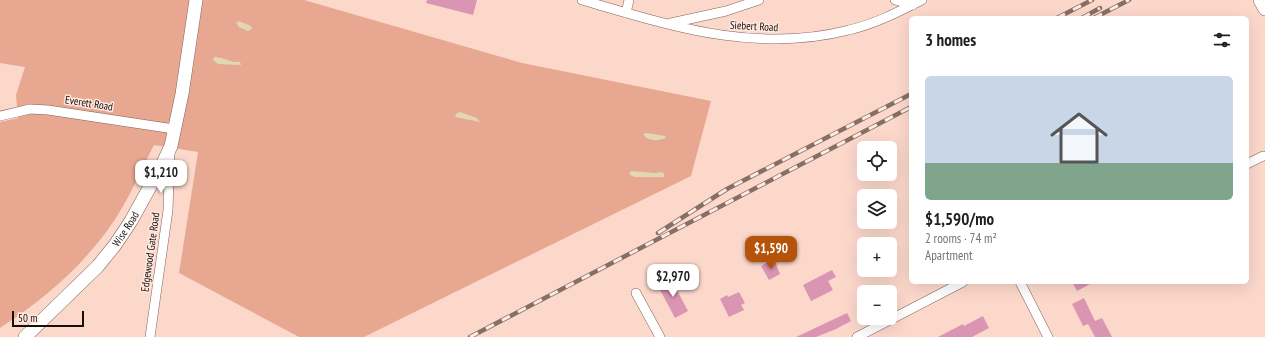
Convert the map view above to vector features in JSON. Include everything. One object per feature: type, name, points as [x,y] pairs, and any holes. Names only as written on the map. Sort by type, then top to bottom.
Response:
[{"type":"street","name":"Wise Road","points":[[26,337],[98,266],[115,245],[153,182],[171,146],[182,94],[196,0]]},
{"type":"street","name":"Siebert Road","points":[[582,0],[668,24],[730,38],[790,40],[850,30],[880,20],[922,0]]},
{"type":"street","points":[[626,13],[629,0]]},
{"type":"street","points":[[668,24],[726,11],[759,0]]},
{"type":"street","points":[[895,0],[913,4]]},
{"type":"street","points":[[1260,0],[1265,9]]},
{"type":"street","name":"Everett Road","points":[[0,116],[30,109],[60,110],[174,129]]},
{"type":"street","name":"Edgewood Gate Road","points":[[150,337],[168,210],[171,146]]},
{"type":"street","points":[[1249,163],[1263,156]]},
{"type":"street","points":[[857,337],[871,334],[959,284]]},
{"type":"street","points":[[1021,284],[1048,337]]},
{"type":"street","points":[[636,293],[660,337]]},
{"type":"shaded area","points":[[0,0],[304,0],[522,63],[711,101],[691,176],[364,337],[299,337],[179,273],[198,152],[154,145],[120,212],[89,253],[48,293],[0,328],[0,122],[18,118],[16,95],[25,67],[0,63]]},
{"type":"sand","points":[[239,21],[251,26],[252,29],[248,31],[239,27],[236,23]]},
{"type":"sand","points":[[214,57],[233,62],[240,62],[241,65],[218,64],[213,60]]},
{"type":"sand","points":[[460,112],[477,118],[480,122],[455,117],[457,113]]},
{"type":"sand","points":[[647,133],[665,136],[666,138],[660,140],[650,140],[643,134]]},
{"type":"sand","points":[[631,171],[655,173],[662,172],[664,177],[634,177],[629,174]]},
{"type":"building","points":[[427,0],[477,0],[473,15],[426,3]]},
{"type":"building","points":[[774,259],[780,274],[769,280],[761,266]]},
{"type":"building","points":[[832,270],[836,277],[828,281],[833,290],[811,301],[803,285]]},
{"type":"building","points":[[671,279],[688,311],[675,318],[658,286]]},
{"type":"building","points":[[1073,284],[1090,284],[1077,291]]},
{"type":"building","points":[[739,292],[745,303],[741,305],[744,310],[729,317],[720,299],[727,295],[728,297]]},
{"type":"building","points":[[1084,298],[1095,321],[1102,318],[1112,337],[1095,337],[1088,324],[1083,326],[1072,304]]},
{"type":"building","points":[[847,313],[851,321],[836,329],[816,337],[796,337]]},
{"type":"building","points":[[983,316],[989,328],[972,337],[938,337],[963,324],[964,326]]},
{"type":"railway","points":[[1061,16],[1092,0]]},
{"type":"railway","points":[[1098,16],[1129,0]]},
{"type":"railway","points":[[1086,16],[1100,8]]},
{"type":"railway","points":[[658,233],[727,189],[909,95]]},
{"type":"railway","points":[[470,337],[909,108]]}]
